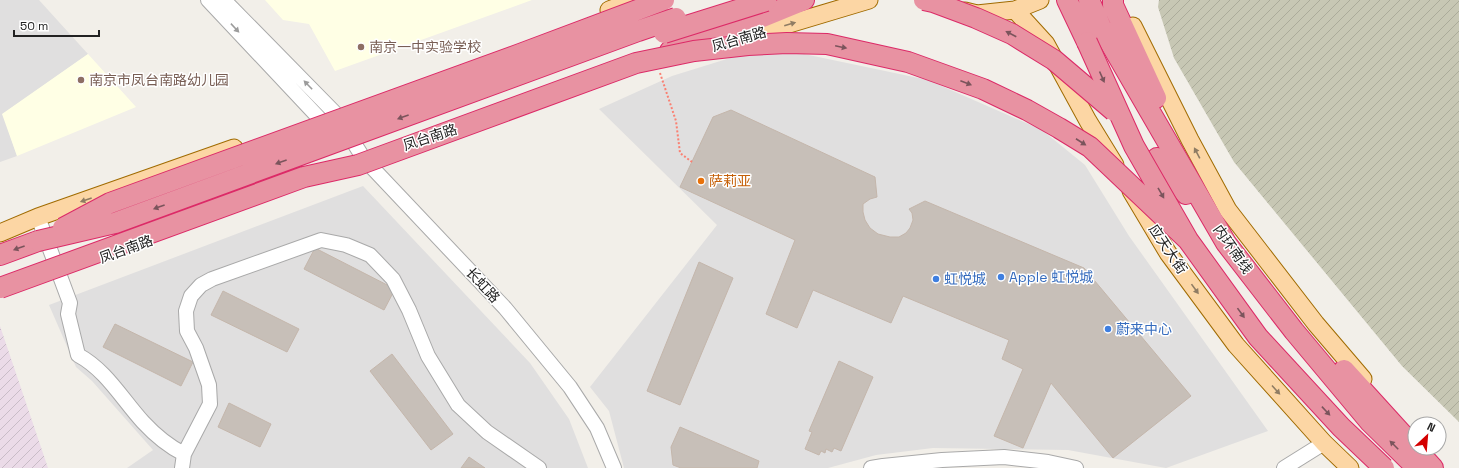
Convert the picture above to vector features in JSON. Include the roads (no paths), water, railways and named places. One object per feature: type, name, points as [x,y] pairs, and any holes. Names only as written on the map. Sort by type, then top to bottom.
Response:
[{"type":"highway","points":[[38,241],[110,203],[664,0]]},
{"type":"highway","points":[[0,255],[38,241],[115,223],[638,31],[676,18],[742,0]]},
{"type":"highway","points":[[304,177],[355,149],[677,28],[768,0]]},
{"type":"highway","points":[[304,177],[358,165],[753,21],[804,0]]},
{"type":"highway","points":[[926,0],[976,18],[1012,34],[1054,60],[1123,119],[1226,242]]},
{"type":"highway","points":[[1067,0],[1134,146],[1188,240],[1258,337],[1341,426],[1384,468]]},
{"type":"highway","points":[[1075,0],[1087,42]]},
{"type":"highway","name":"内环南线","points":[[1089,0],[1101,26],[1226,242],[1294,331],[1370,422],[1426,462]]},
{"type":"highway","points":[[1112,0],[1185,158],[1230,229],[1314,338],[1426,462]]},
{"type":"highway","points":[[636,63],[694,51],[748,45],[787,43],[827,44],[908,62],[983,89],[1027,110],[1090,147],[1188,240]]},
{"type":"highway","name":"凤台南路","points":[[0,288],[304,177]]},
{"type":"main road","points":[[0,233],[38,217],[335,113],[635,0]]},
{"type":"main road","name":"凤台南路","points":[[0,298],[364,159],[657,64],[869,0]]},
{"type":"main road","points":[[926,0],[939,6],[977,14],[1015,10],[1040,0]]},
{"type":"main road","points":[[1119,0],[1190,140],[1228,210],[1316,324],[1333,342],[1407,432]]},
{"type":"main road","name":"应天大街","points":[[1015,10],[1046,44],[1088,121],[1168,253],[1236,345],[1324,443],[1350,468]]},
{"type":"main road","points":[[1426,462],[1442,468]]},
{"type":"street","points":[[208,0],[319,118]]},
{"type":"street","name":"长虹路","points":[[224,0],[335,113],[364,159],[505,308],[570,387],[597,428],[614,468]]},
{"type":"street","points":[[38,217],[70,303],[68,314],[78,355],[91,362],[118,390],[148,427],[168,446],[184,454]]},
{"type":"street","points":[[182,468],[184,454],[210,404],[209,385],[206,374],[196,348],[187,331],[186,311],[191,296],[201,285],[212,279],[321,240],[346,245],[370,255],[393,278],[409,310],[428,356],[458,405],[487,432],[539,468]]},
{"type":"street","points":[[1284,468],[1324,443]]},
{"type":"street","points":[[871,468],[942,460],[1004,457],[1048,462],[1076,468]]},
{"type":"place","name":"南京一中实验学校","points":[[361,47]]},
{"type":"place","name":"南京市凤台南路幼儿园","points":[[81,80]]},
{"type":"place","name":"萨莉亚","points":[[701,181]]},
{"type":"place","name":"Apple 虹悦城","points":[[1001,277]]},
{"type":"place","name":"虹悦城","points":[[936,279]]},
{"type":"place","name":"蔚来中心","points":[[1108,329]]}]
